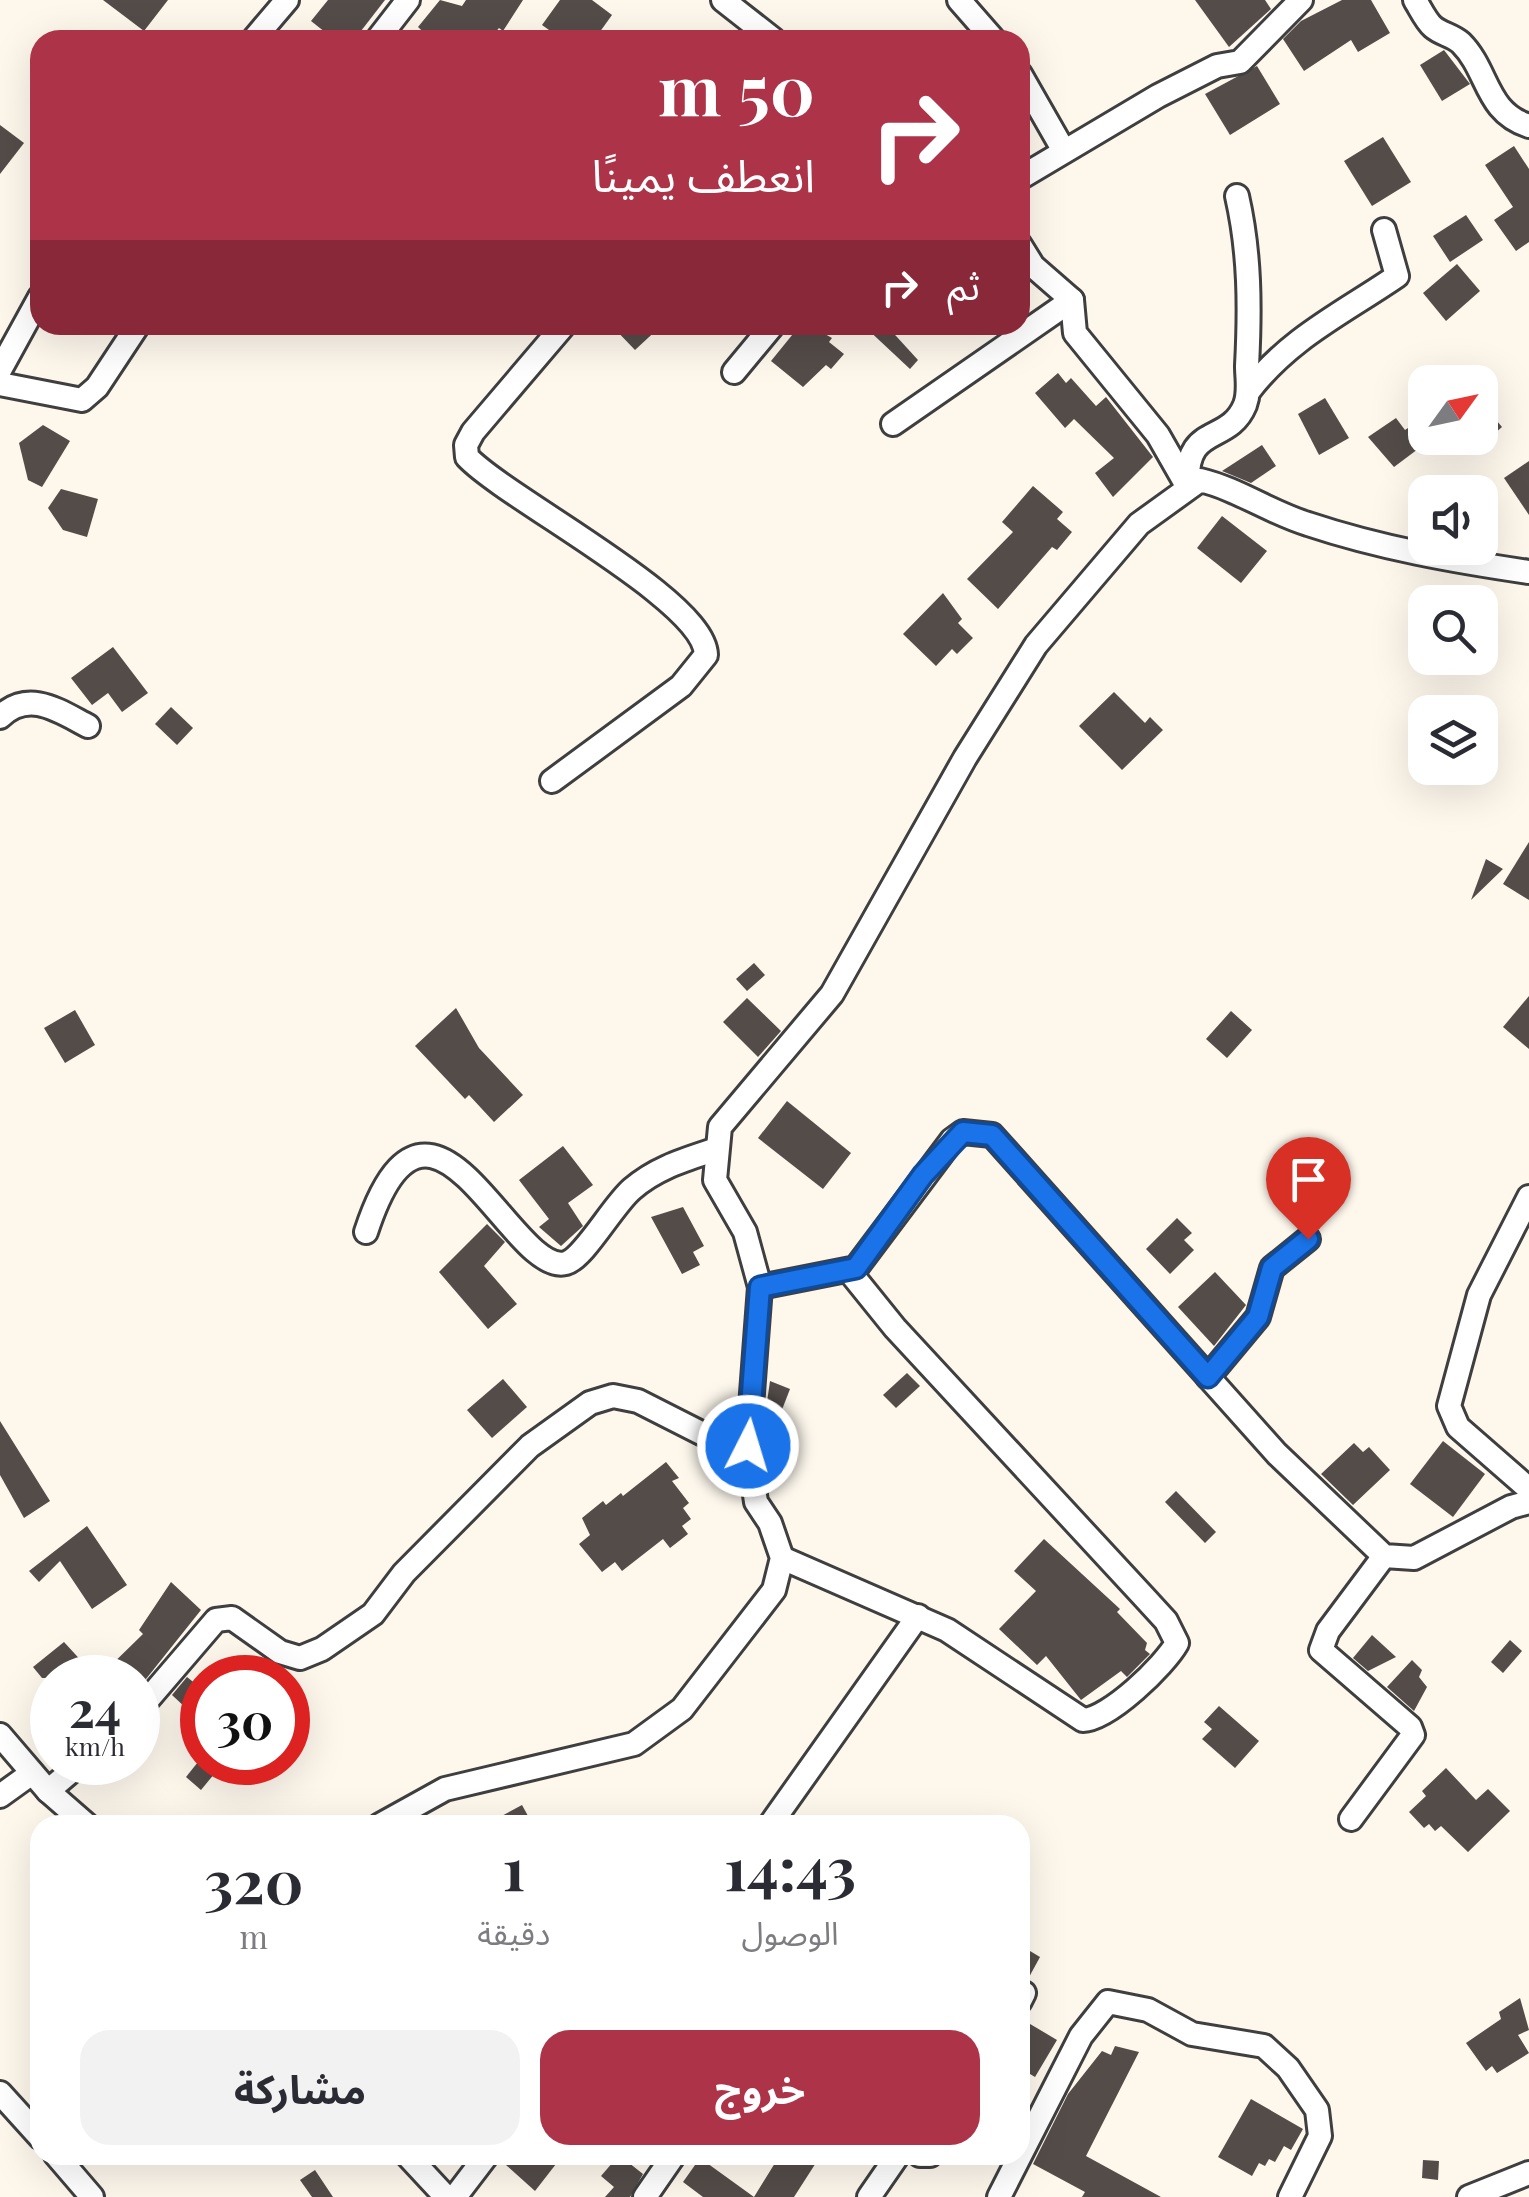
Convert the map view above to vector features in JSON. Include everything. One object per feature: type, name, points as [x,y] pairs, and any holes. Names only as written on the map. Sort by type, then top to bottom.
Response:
[{"type":"street","points":[[262,30],[287,0]]},
{"type":"street","points":[[386,30],[408,0]]},
{"type":"street","points":[[723,0],[761,30]]},
{"type":"street","points":[[959,0],[985,30]]},
{"type":"street","points":[[1030,172],[1216,66],[1240,62],[1301,0]]},
{"type":"street","points":[[1415,0],[1432,27],[1460,42],[1480,67],[1482,80],[1503,113],[1529,126]]},
{"type":"street","points":[[1030,91],[1064,150]]},
{"type":"street","points":[[1238,196],[1247,241],[1248,392]]},
{"type":"street","points":[[1188,488],[1188,458],[1192,449],[1237,416],[1248,392],[1272,363],[1317,324],[1396,278],[1400,272],[1384,230]]},
{"type":"street","points":[[1030,262],[1072,300],[1075,332],[1158,435],[1188,488]]},
{"type":"street","points":[[1030,329],[1072,300]]},
{"type":"street","points":[[0,370],[30,315]]},
{"type":"street","points":[[0,384],[82,400],[98,387],[132,335]]},
{"type":"street","points":[[552,781],[681,686],[706,655],[699,634],[658,595],[467,458],[466,445],[473,432],[555,335]]},
{"type":"street","points":[[734,372],[765,335]]},
{"type":"street","points":[[893,424],[1021,335]]},
{"type":"street","points":[[399,1815],[446,1790],[634,1744],[682,1708],[750,1626],[774,1590],[782,1558],[770,1523],[756,1502],[748,1446],[760,1287],[745,1232],[714,1180],[714,1150],[720,1127],[832,994],[965,758],[1036,645],[1139,524],[1200,480],[1222,485],[1302,523],[1374,544],[1529,572]]},
{"type":"street","points":[[0,717],[21,704],[37,702],[88,726]]},
{"type":"street","points":[[760,1287],[849,1271],[952,1140],[963,1132],[978,1130],[1002,1146],[1058,1214],[1277,1454],[1384,1556],[1400,1559],[1424,1555],[1511,1507],[1529,1502]]},
{"type":"street","points":[[366,1232],[390,1178],[404,1164],[423,1158],[438,1159],[468,1176],[532,1248],[549,1261],[565,1264],[578,1256],[610,1209],[657,1169],[714,1150]]},
{"type":"street","points":[[1529,1197],[1479,1295],[1449,1406],[1458,1427],[1529,1490]]},
{"type":"street","points":[[1208,1377],[1258,1317],[1272,1268],[1308,1239]]},
{"type":"street","points":[[782,1558],[918,1616],[976,1648],[1083,1720],[1100,1715],[1118,1702],[1158,1668],[1176,1643],[1166,1621],[895,1328],[849,1271]]},
{"type":"street","points":[[160,1685],[216,1620],[232,1618],[280,1652],[300,1658],[367,1619],[404,1573],[530,1446],[590,1403],[613,1396],[638,1401],[705,1435],[748,1446]]},
{"type":"street","points":[[1350,1819],[1413,1736],[1410,1728],[1321,1650],[1328,1631],[1384,1556]]},
{"type":"street","points":[[777,1815],[918,1616]]},
{"type":"street","points":[[0,1734],[30,1770]]},
{"type":"street","points":[[0,1796],[30,1774]]},
{"type":"street","points":[[43,1785],[75,1815]]},
{"type":"street","points":[[48,1791],[55,1785]]},
{"type":"street","points":[[1030,2136],[1081,2036],[1108,2002],[1121,2002],[1192,2034],[1264,2046],[1288,2068],[1318,2110],[1320,2136],[1290,2197]]},
{"type":"street","points":[[0,2094],[30,2126]]},
{"type":"street","points":[[65,2165],[92,2197]]},
{"type":"street","points":[[416,2165],[446,2197]]},
{"type":"street","points":[[455,2197],[479,2165]]},
{"type":"street","points":[[645,2197],[667,2165]]},
{"type":"street","points":[[869,2197],[891,2165]]},
{"type":"street","points":[[999,2197],[1015,2165]]},
{"type":"street","points":[[1470,2197],[1529,2173]]},
{"type":"building","points":[[103,0],[168,0],[143,30]]},
{"type":"building","points":[[328,0],[385,0],[362,30],[322,30],[311,21]]},
{"type":"building","points":[[440,0],[462,6],[466,0],[523,0],[504,30],[418,27]]},
{"type":"building","points":[[560,0],[592,0],[612,15],[601,30],[549,30],[542,25]]},
{"type":"building","points":[[1195,0],[1265,0],[1271,9],[1229,47]]},
{"type":"building","points":[[1342,0],[1371,0],[1390,33],[1358,52],[1351,40],[1304,71],[1283,39],[1301,21]]},
{"type":"building","points":[[1444,50],[1470,84],[1442,101],[1420,65]]},
{"type":"building","points":[[1257,66],[1280,104],[1230,135],[1205,94]]},
{"type":"building","points":[[0,125],[24,143],[0,174]]},
{"type":"building","points":[[1383,137],[1411,182],[1372,206],[1344,161]]},
{"type":"building","points":[[1514,146],[1529,169],[1529,242],[1516,251],[1494,220],[1513,207],[1485,165]]},
{"type":"building","points":[[1466,215],[1483,240],[1450,262],[1433,236]]},
{"type":"building","points":[[1457,264],[1480,291],[1446,321],[1423,293]]},
{"type":"building","points":[[621,335],[651,335],[635,350]]},
{"type":"building","points":[[792,335],[827,335],[832,338],[829,342],[844,354],[831,369],[826,365],[803,387],[771,361]]},
{"type":"building","points":[[874,335],[895,335],[918,360],[910,369]]},
{"type":"building","points":[[1058,373],[1066,383],[1071,378],[1096,406],[1106,397],[1153,457],[1113,497],[1095,473],[1114,458],[1074,419],[1065,428],[1035,393]]},
{"type":"building","points":[[1325,398],[1349,438],[1319,455],[1298,414]]},
{"type":"building","points":[[1396,418],[1405,430],[1408,428],[1410,455],[1394,467],[1368,437]]},
{"type":"building","points":[[43,425],[70,441],[42,487],[28,480],[19,443]]},
{"type":"building","points":[[1262,445],[1276,466],[1251,483],[1222,471]]},
{"type":"building","points":[[1529,461],[1529,515],[1504,478]]},
{"type":"building","points":[[1033,486],[1063,512],[1057,519],[1072,532],[1057,550],[1052,547],[998,609],[967,579],[1013,532],[1002,522]]},
{"type":"building","points":[[61,489],[98,499],[87,537],[63,530],[48,508]]},
{"type":"building","points":[[1222,516],[1267,551],[1241,583],[1197,548]]},
{"type":"building","points":[[943,593],[962,619],[958,623],[973,638],[957,654],[952,649],[936,666],[903,634]]},
{"type":"building","points":[[113,647],[148,693],[122,712],[108,693],[92,705],[71,678]]},
{"type":"building","points":[[1114,692],[1145,723],[1150,717],[1163,730],[1122,770],[1079,726]]},
{"type":"building","points":[[171,707],[193,728],[177,745],[155,724]]},
{"type":"building","points":[[1529,842],[1529,900],[1503,884]]},
{"type":"building","points":[[1486,859],[1503,869],[1471,900]]},
{"type":"building","points":[[754,963],[765,975],[747,991],[736,979]]},
{"type":"building","points":[[1529,996],[1529,1049],[1503,1027]]},
{"type":"building","points":[[747,998],[781,1031],[758,1057],[723,1022]]},
{"type":"building","points":[[456,1008],[479,1048],[523,1095],[494,1122],[469,1095],[465,1099],[415,1046]]},
{"type":"building","points":[[75,1010],[95,1045],[65,1063],[44,1028]]},
{"type":"building","points":[[1231,1011],[1252,1030],[1227,1058],[1206,1039]]},
{"type":"building","points":[[787,1101],[851,1153],[823,1189],[758,1138]]},
{"type":"building","points":[[563,1146],[593,1185],[568,1203],[583,1226],[561,1246],[539,1227],[549,1219],[519,1180]]},
{"type":"building","points":[[1304,1176],[1338,1198],[1319,1229],[1295,1215],[1297,1210],[1286,1203]]},
{"type":"building","points":[[683,1207],[704,1246],[693,1252],[700,1265],[682,1274],[651,1217]]},
{"type":"building","points":[[1177,1218],[1192,1233],[1184,1240],[1194,1250],[1170,1274],[1146,1249]]},
{"type":"building","points":[[487,1224],[505,1242],[484,1266],[517,1304],[488,1329],[439,1272]]},
{"type":"building","points":[[1215,1272],[1246,1305],[1214,1346],[1178,1307]]},
{"type":"building","points":[[907,1373],[920,1386],[896,1408],[883,1395]]},
{"type":"building","points":[[503,1379],[527,1407],[492,1438],[467,1410]]},
{"type":"building","points":[[770,1381],[790,1389],[778,1420],[765,1416]]},
{"type":"building","points":[[0,1421],[50,1501],[24,1518],[0,1475]]},
{"type":"building","points":[[1443,1441],[1485,1474],[1453,1517],[1410,1484]]},
{"type":"building","points":[[1354,1443],[1363,1452],[1369,1447],[1390,1470],[1353,1505],[1321,1474]]},
{"type":"building","points":[[666,1462],[679,1478],[672,1481],[689,1503],[683,1508],[691,1519],[682,1526],[688,1534],[670,1548],[663,1539],[622,1571],[615,1562],[602,1572],[579,1544],[590,1535],[582,1518],[603,1501],[606,1505],[621,1493],[623,1496]]},
{"type":"building","points":[[1176,1491],[1216,1532],[1205,1543],[1165,1502]]},
{"type":"building","points":[[87,1526],[127,1585],[92,1609],[60,1561],[39,1582],[29,1571]]},
{"type":"building","points":[[1044,1539],[1120,1609],[1117,1612],[1147,1643],[1145,1650],[1150,1654],[1127,1677],[1121,1671],[1081,1700],[1046,1656],[1037,1665],[999,1629],[1036,1591],[1014,1571]]},
{"type":"building","points":[[171,1582],[201,1610],[160,1661],[160,1655],[122,1655],[143,1634],[139,1630]]},
{"type":"building","points":[[1372,1635],[1396,1657],[1368,1671],[1353,1658]]},
{"type":"building","points":[[1510,1640],[1522,1651],[1503,1673],[1491,1662]]},
{"type":"building","points":[[64,1642],[76,1655],[48,1655]]},
{"type":"building","points":[[1412,1660],[1422,1670],[1419,1677],[1427,1687],[1414,1711],[1387,1687]]},
{"type":"building","points":[[180,1685],[180,1702],[172,1695]]},
{"type":"building","points":[[1219,1706],[1259,1741],[1235,1768],[1202,1739],[1212,1729],[1204,1722]]},
{"type":"building","points":[[1446,1768],[1476,1800],[1488,1789],[1510,1811],[1468,1852],[1441,1826],[1435,1831],[1429,1824],[1424,1828],[1409,1812],[1426,1796],[1422,1791]]},
{"type":"building","points":[[522,1805],[528,1815],[504,1815]]},
{"type":"building","points":[[1030,1951],[1040,1957],[1030,1975]]},
{"type":"building","points":[[1520,1998],[1529,2030],[1518,2035],[1529,2053],[1497,2073],[1492,2066],[1486,2071],[1466,2043],[1501,2019],[1499,2012]]},
{"type":"building","points":[[1030,2024],[1057,2040],[1035,2077],[1030,2074]]},
{"type":"building","points":[[1115,2046],[1139,2052],[1086,2156],[1161,2197],[1082,2197],[1085,2192],[1033,2164],[1068,2094],[1102,2051],[1111,2055]]},
{"type":"building","points":[[1251,2099],[1303,2129],[1291,2150],[1284,2146],[1275,2162],[1269,2159],[1265,2166],[1259,2163],[1252,2176],[1218,2157]]},
{"type":"building","points":[[1423,2160],[1439,2161],[1438,2180],[1422,2178]]},
{"type":"building","points":[[506,2165],[555,2165],[535,2191]]},
{"type":"building","points":[[610,2165],[632,2165],[643,2174],[630,2197],[605,2197],[614,2187],[601,2176]]},
{"type":"building","points":[[695,2165],[710,2165],[754,2197],[703,2197],[683,2182]]},
{"type":"building","points":[[774,2165],[815,2165],[794,2197],[754,2197]]},
{"type":"building","points":[[315,2170],[333,2197],[312,2197],[300,2180]]},
{"type":"route","points":[[748,1446],[760,1287],[856,1268],[923,1175],[963,1132],[978,1130],[992,1135],[1058,1214],[1208,1377],[1258,1317],[1264,1283],[1272,1268],[1308,1239]]}]
